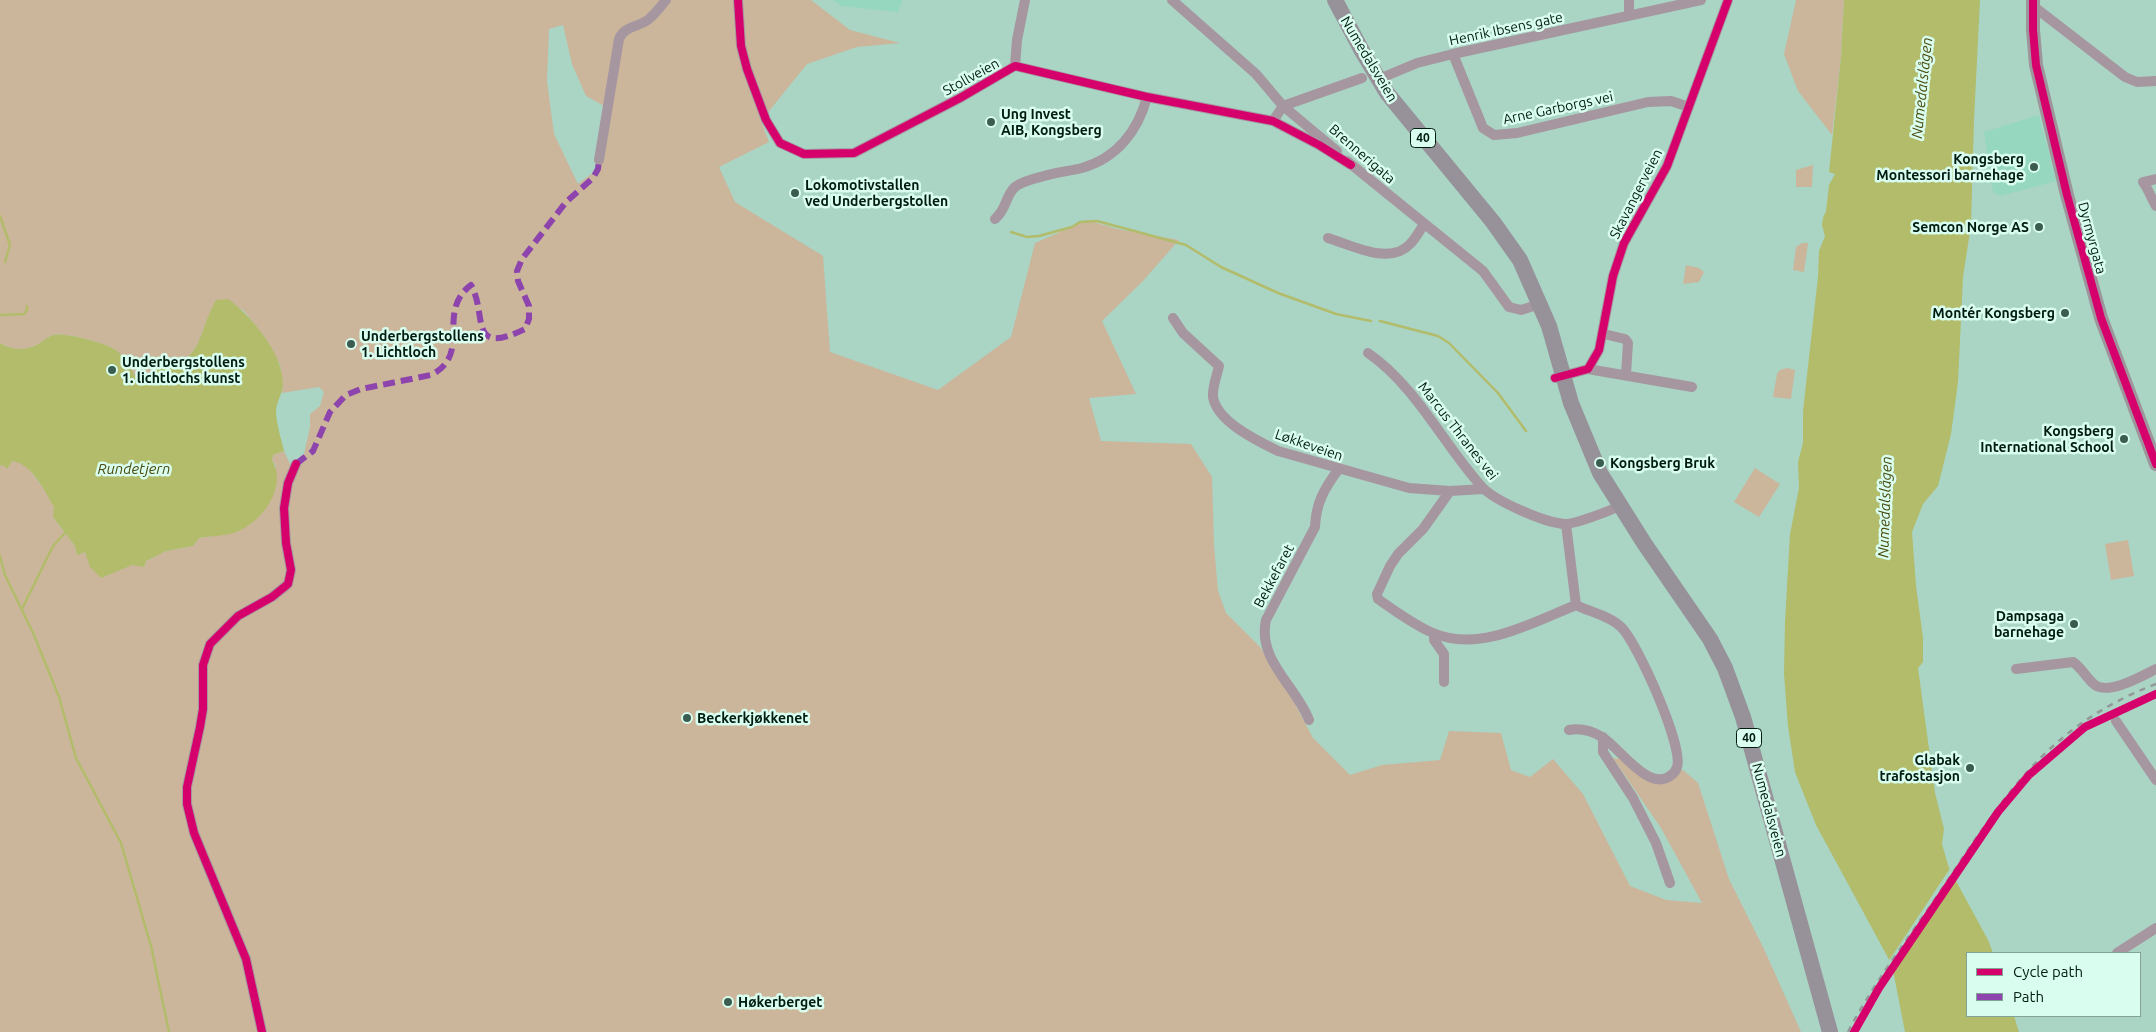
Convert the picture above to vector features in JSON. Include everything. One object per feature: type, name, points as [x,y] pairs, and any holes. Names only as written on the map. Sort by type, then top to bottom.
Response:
[{"type":"main road","name":"Numedalsveien","points":[[1335,0],[1370,79],[1401,111],[1520,260],[1536,305],[1553,337],[1559,377],[1573,430],[1590,463],[1600,473],[1619,506],[1710,639],[1733,687],[1830,1032]]},
{"type":"main road","name":"Dyrmyrgata","points":[[2034,7],[2034,48],[2042,95],[2082,253],[2109,343],[2156,464]]},
{"type":"street","points":[[600,160],[619,39],[628,28],[649,20],[666,0]]},
{"type":"street","name":"Stollveien","points":[[738,0],[741,46],[752,84],[766,120],[780,143],[804,154],[854,153],[960,98],[1015,66],[1057,74],[1147,97],[1273,121],[1319,145],[1351,166]]},
{"type":"street","points":[[1015,66],[1017,40],[1025,0]]},
{"type":"street","name":"Brennerigata","points":[[1172,0],[1256,74],[1283,106],[1333,147],[1351,166],[1483,271],[1509,307],[1521,310],[1536,305]]},
{"type":"street","points":[[1629,0],[1630,15]]},
{"type":"street","name":"Henrik Ibsens gate","points":[[1283,106],[1417,63],[1701,0]]},
{"type":"street","name":"Skavangerveien","points":[[1588,369],[1597,355],[1604,334],[1613,276],[1624,244],[1667,166],[1728,0]]},
{"type":"street","points":[[2034,7],[2125,77],[2137,82],[2156,81]]},
{"type":"street","name":"Arne Garborgs vei","points":[[1453,54],[1483,128],[1494,136],[1517,133],[1648,102],[1671,101],[1689,107]]},
{"type":"street","points":[[995,219],[1003,212],[1006,201],[1015,187],[1051,174],[1084,167],[1113,153],[1127,141],[1147,97]]},
{"type":"street","points":[[1273,121],[1283,106]]},
{"type":"street","points":[[2156,179],[2144,182],[2150,190],[2156,206]]},
{"type":"street","points":[[1328,238],[1382,254],[1396,253],[1410,244],[1424,224]]},
{"type":"street","name":"Løkkeveien","points":[[1173,318],[1183,333],[1219,366],[1213,397],[1218,412],[1238,429],[1278,451],[1338,470],[1409,488],[1483,489]]},
{"type":"street","points":[[1604,334],[1625,339],[1628,343],[1626,374]]},
{"type":"street","name":"Marcus Thranes vei","points":[[1368,353],[1382,363],[1411,393],[1483,489],[1502,501],[1533,515],[1566,524]]},
{"type":"street","points":[[1559,377],[1588,369],[1692,386]]},
{"type":"street","points":[[262,1032],[246,959],[194,833],[187,804],[187,788],[203,709],[203,665],[210,644],[238,616],[272,597],[288,584],[291,570],[286,543],[284,508],[288,483],[296,464]]},
{"type":"street","name":"Bekkefaret","points":[[1309,720],[1305,710],[1273,662],[1266,647],[1263,633],[1266,620],[1315,527],[1316,511],[1320,496],[1338,470]]},
{"type":"street","points":[[1450,490],[1423,529],[1398,554],[1390,566],[1377,594],[1378,599],[1430,631],[1453,639],[1476,640],[1505,633],[1576,606],[1620,626],[1652,681],[1667,718],[1678,759],[1674,774],[1667,779],[1655,779],[1642,773],[1603,737],[1580,728],[1569,730]]},
{"type":"street","points":[[1576,606],[1566,524],[1619,506]]},
{"type":"street","points":[[1430,631],[1444,654],[1444,682]]},
{"type":"street","points":[[2016,669],[2073,662],[2096,685],[2106,688],[2131,681],[2156,670]]},
{"type":"street","points":[[2116,721],[2156,780]]},
{"type":"street","points":[[1603,737],[1603,752],[1633,798],[1652,836],[1670,882]]},
{"type":"street","points":[[2119,952],[2156,928]]},
{"type":"shaded area","points":[[0,0],[811,0],[850,30],[900,43],[857,47],[807,64],[761,121],[769,142],[719,167],[735,202],[823,256],[830,352],[938,390],[1011,337],[1035,243],[1087,220],[1117,229],[1179,240],[1143,281],[1102,321],[1136,394],[1089,398],[1101,441],[1191,444],[1212,477],[1214,545],[1218,591],[1226,613],[1260,647],[1288,691],[1313,738],[1350,775],[1382,765],[1440,760],[1449,731],[1501,733],[1511,770],[1530,777],[1553,759],[1583,794],[1630,886],[1666,900],[1702,903],[1661,828],[1613,758],[1633,761],[1659,777],[1683,770],[1698,783],[1729,879],[1764,949],[1801,1032],[0,1032],[0,466],[12,461],[19,462],[31,472],[55,507],[53,517],[75,546],[77,555],[85,552],[101,578],[132,564],[144,567],[146,561],[166,551],[193,546],[199,538],[218,535],[276,466],[272,460],[273,455],[284,451],[290,464],[304,454],[310,427],[310,414],[320,406],[324,392],[319,387],[282,393],[283,384],[280,365],[264,336],[243,310],[216,301],[201,337],[190,355],[170,366],[153,369],[152,376],[140,383],[117,351],[94,341],[59,334],[50,336],[35,346],[25,349],[10,348],[0,343]],"holes":[[[563,25],[572,64],[586,96],[606,107],[608,124],[594,172],[578,184],[554,134],[547,81],[549,29]]]},
{"type":"shaded area","points":[[833,0],[902,1],[898,12],[841,6]]},
{"type":"shaded area","points":[[1796,0],[1844,0],[1841,57],[1832,135],[1798,91],[1784,54]]},
{"type":"shaded area","points":[[2039,115],[2056,181],[2000,196],[1993,192],[1984,132]]},
{"type":"shaded area","points":[[1813,165],[1812,187],[1796,187],[1796,170]]},
{"type":"shaded area","points":[[1802,243],[1808,243],[1804,272],[1793,270],[1796,247]]},
{"type":"shaded area","points":[[1686,265],[1699,268],[1704,272],[1699,282],[1683,284]]},
{"type":"shaded area","points":[[1787,368],[1795,370],[1791,399],[1773,397],[1777,374],[1780,370]]},
{"type":"shaded area","points":[[1755,468],[1780,484],[1759,517],[1734,502]]},
{"type":"shaded area","points":[[2128,540],[2134,576],[2111,580],[2105,544]]},
{"type":"water","name":"Numedalslågen","points":[[1844,0],[1980,0],[1971,225],[1963,277],[1958,382],[1951,434],[1938,486],[1923,504],[1912,532],[1916,586],[1923,638],[1923,662],[1918,668],[1935,793],[1944,829],[1942,844],[1949,868],[1993,952],[1966,952],[1966,1017],[2014,1017],[2019,1032],[1905,1032],[1892,965],[1816,825],[1795,772],[1788,726],[1784,674],[1790,534],[1799,488],[1798,462],[1803,443],[1803,411],[1818,277],[1819,251],[1825,236],[1822,225],[1826,211],[1829,185],[1835,174],[1829,172],[1841,57]]},
{"type":"water","name":"Rundetjern","points":[[228,299],[256,326],[272,348],[282,372],[283,387],[276,410],[284,451],[273,455],[272,460],[277,482],[269,504],[254,522],[234,533],[199,538],[193,546],[166,551],[146,561],[144,567],[132,565],[101,578],[90,567],[85,552],[77,555],[75,546],[53,517],[54,507],[32,472],[19,463],[12,461],[7,469],[3,465],[0,466],[0,343],[10,348],[25,349],[35,346],[50,336],[59,334],[94,341],[117,351],[140,383],[152,376],[153,369],[170,366],[190,355],[201,337],[216,300]]},
{"type":"pier","points":[[1951,867],[1956,876],[1891,972],[1888,962]]},
{"type":"waterway","points":[[0,216],[10,245],[5,262]]},
{"type":"waterway","points":[[1011,232],[1027,237],[1039,236],[1072,227],[1080,222],[1097,221],[1186,245],[1221,267],[1278,293],[1336,314],[1371,321]]},
{"type":"waterway","points":[[0,315],[24,314],[27,306]]},
{"type":"waterway","points":[[1380,321],[1438,336],[1449,343],[1498,393],[1526,431]]},
{"type":"waterway","points":[[22,609],[53,546],[65,533]]},
{"type":"waterway","points":[[0,556],[5,575],[34,635],[59,697],[76,758],[121,843],[151,946],[169,1032]]},
{"type":"railway","points":[[1848,1032],[1878,982],[1980,833],[2026,773],[2052,747],[2082,723],[2116,702],[2156,684]]},
{"type":"marked path","points":[[296,464],[313,451],[330,412],[346,395],[361,389],[431,375],[443,366],[450,356],[453,344],[455,308],[461,296],[471,285],[476,297],[483,329],[487,335],[494,338],[507,336],[525,329],[529,319],[529,306],[518,281],[517,271],[522,259],[566,202],[593,178],[598,169],[599,160]]},
{"type":"cycle path","points":[[738,0],[741,46],[747,69],[766,120],[780,143],[804,154],[854,153],[960,98],[1015,66],[1147,97],[1273,121],[1319,145],[1351,165]]},
{"type":"cycle path","points":[[1555,378],[1588,369],[1599,350],[1613,276],[1624,243],[1667,166],[1728,0]]},
{"type":"cycle path","points":[[2033,0],[2036,65],[2067,195],[2101,318],[2156,464]]},
{"type":"cycle path","points":[[262,1032],[246,959],[194,833],[187,804],[187,787],[203,709],[203,665],[210,644],[238,616],[272,597],[288,584],[291,570],[286,543],[284,508],[288,483],[296,464]]},
{"type":"cycle path","points":[[1854,1032],[1879,988],[1998,812],[2029,775],[2085,727],[2156,694]]},
{"type":"place","name":"Ung Invest AIB, Kongsberg","points":[[991,122]]},
{"type":"place","name":"Kongsberg Montessori barnehage","points":[[2034,167]]},
{"type":"place","name":"Lokomotivstallen ved Underbergstollen","points":[[795,193]]},
{"type":"place","name":"Semcon Norge AS","points":[[2039,227]]},
{"type":"place","name":"Montér Kongsberg","points":[[2065,313]]},
{"type":"place","name":"Underbergstollens 1. Lichtloch","points":[[351,344]]},
{"type":"place","name":"Underbergstollens 1. lichtlochs kunst","points":[[112,370]]},
{"type":"place","name":"Kongsberg International School","points":[[2124,439]]},
{"type":"place","name":"Kongsberg Bruk","points":[[1600,463]]},
{"type":"place","name":"Dampsaga barnehage","points":[[2074,624]]},
{"type":"place","name":"Beckerkjøkkenet","points":[[687,718]]},
{"type":"place","name":"Glabak trafostasjon","points":[[1970,768]]},
{"type":"place","name":"Høkerberget","points":[[728,1002]]}]
